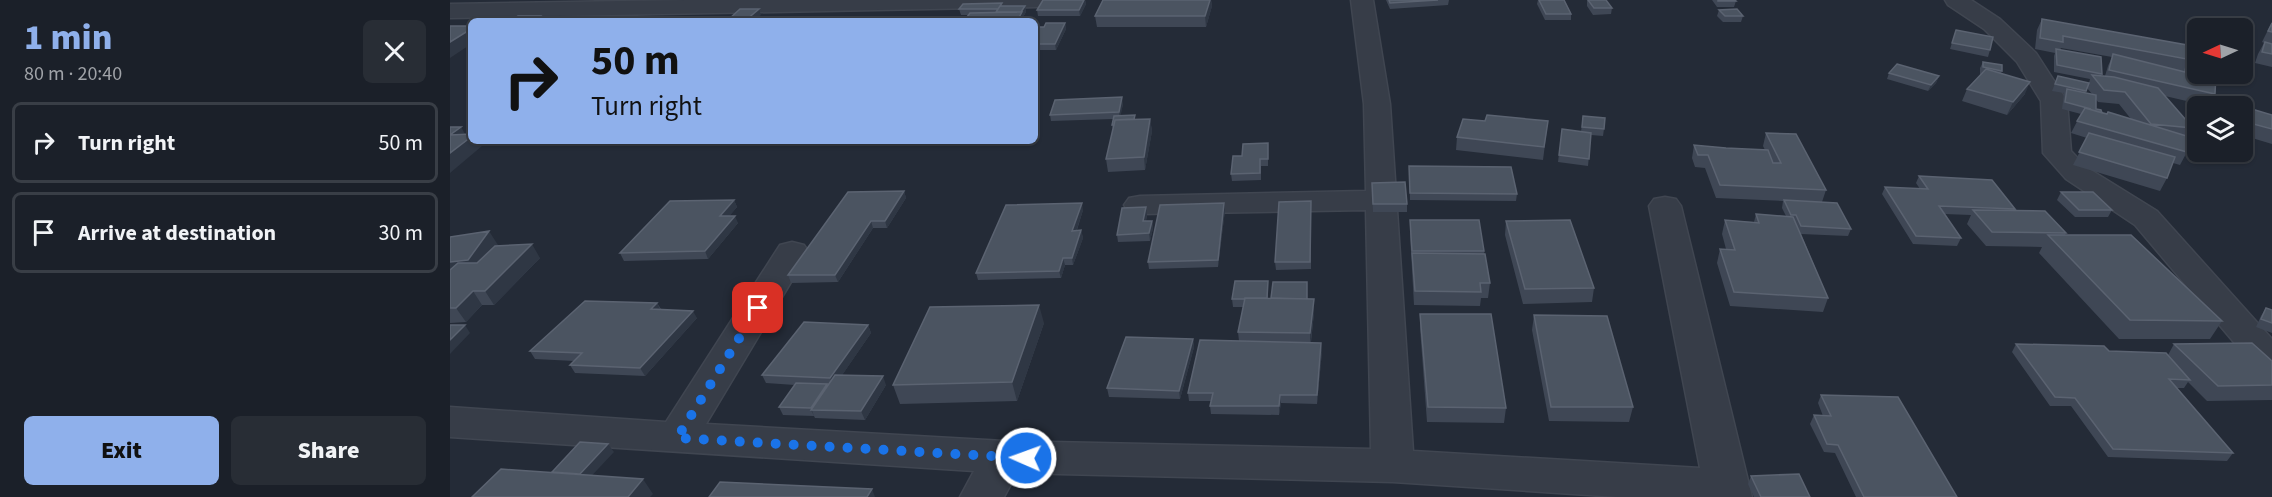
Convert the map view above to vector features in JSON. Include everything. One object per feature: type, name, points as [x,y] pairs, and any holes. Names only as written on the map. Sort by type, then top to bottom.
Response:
[{"type":"street","points":[[450,11],[533,4],[620,9],[1037,0]]},
{"type":"street","points":[[1362,0],[1377,104],[1393,466]]},
{"type":"street","points":[[1956,0],[1992,24],[2028,58],[2054,100],[2057,153],[2076,173],[2146,218],[2272,363]]},
{"type":"street","points":[[606,18],[620,9]]},
{"type":"street","points":[[1140,205],[1383,200]]},
{"type":"street","points":[[450,422],[1004,457],[1393,466],[1728,492],[1665,206]]},
{"type":"street","points":[[677,438],[792,252]]},
{"type":"street","points":[[982,497],[1004,457]]},
{"type":"building","points":[[1043,0],[1084,0],[1079,10],[1037,10]]},
{"type":"building","points":[[1103,0],[1210,0],[1205,16],[1095,16]]},
{"type":"building","points":[[1389,0],[1438,0],[1390,3]]},
{"type":"building","points":[[1539,0],[1564,0],[1571,14],[1546,14]]},
{"type":"building","points":[[1588,0],[1606,0],[1612,8],[1594,8]]},
{"type":"building","points":[[1002,3],[998,9],[959,9],[963,4]]},
{"type":"building","points":[[1000,6],[1025,6],[1021,12],[996,12]]},
{"type":"building","points":[[740,9],[759,9],[748,18],[730,18]]},
{"type":"building","points":[[1737,9],[1743,16],[1725,16],[1719,10]]},
{"type":"building","points":[[1022,12],[1019,18],[966,18],[970,13]]},
{"type":"building","points":[[518,16],[540,16],[537,18],[515,18]]},
{"type":"building","points":[[927,17],[926,18],[876,18]]},
{"type":"building","points":[[2042,19],[2187,45],[2187,59],[2063,36],[2063,42],[2040,38]]},
{"type":"building","points":[[1046,23],[1065,23],[1055,44],[1038,44],[1038,27],[1044,27]]},
{"type":"building","points":[[450,26],[468,26],[468,31],[450,42]]},
{"type":"building","points":[[1956,30],[1993,37],[1990,50],[1952,43]]},
{"type":"building","points":[[2265,42],[2272,44],[2272,54],[2262,52]]},
{"type":"building","points":[[2056,49],[2101,57],[2102,74],[2057,65]]},
{"type":"building","points":[[2113,54],[2185,72],[2187,59],[2187,84],[2216,84],[2215,94],[2109,70]]},
{"type":"building","points":[[1983,62],[2002,65],[2002,71],[1983,67]]},
{"type":"building","points":[[1897,64],[1939,76],[1931,85],[1889,73]]},
{"type":"building","points":[[1986,69],[2030,82],[2013,102],[1967,89]]},
{"type":"building","points":[[2092,75],[2114,77],[2158,88],[2187,121],[2187,127],[2151,124],[2125,92],[2104,90]]},
{"type":"building","points":[[2058,76],[2089,83],[2086,91],[2055,84]]},
{"type":"building","points":[[2067,89],[2096,95],[2096,109],[2101,110],[2102,113],[2065,102]]},
{"type":"building","points":[[1122,97],[1119,112],[1050,115],[1055,100]]},
{"type":"building","points":[[2085,108],[2107,114],[2108,112],[2187,136],[2187,152],[2077,121]]},
{"type":"building","points":[[2253,109],[2272,115],[2272,129],[2253,124]]},
{"type":"building","points":[[1135,115],[1134,119],[1115,120],[1112,125],[1114,116]]},
{"type":"building","points":[[1487,115],[1548,121],[1544,147],[1457,137],[1463,119],[1485,121]]},
{"type":"building","points":[[1583,116],[1605,118],[1604,129],[1582,127]]},
{"type":"building","points":[[1150,119],[1144,157],[1106,159],[1115,120]]},
{"type":"building","points":[[450,127],[461,127],[450,135]]},
{"type":"building","points":[[1562,129],[1591,133],[1589,159],[1559,155]]},
{"type":"building","points":[[1766,133],[1796,134],[1826,190],[1720,185],[1708,155],[1698,155],[1694,145],[1768,150],[1773,163],[1781,163]]},
{"type":"building","points":[[2089,133],[2175,157],[2167,178],[2079,152]]},
{"type":"building","points":[[468,134],[468,139],[450,153],[450,135]]},
{"type":"building","points":[[1268,143],[1268,159],[1260,159],[1260,173],[1231,174],[1233,156],[1242,156],[1243,144]]},
{"type":"building","points":[[1409,166],[1511,167],[1517,194],[1410,193]]},
{"type":"building","points":[[1919,176],[1992,180],[2015,209],[1939,206],[1961,238],[1916,236],[1885,187],[1928,189]]},
{"type":"building","points":[[1405,182],[1407,204],[1373,204],[1372,183]]},
{"type":"building","points":[[904,191],[885,221],[871,221],[835,275],[788,275],[848,192]]},
{"type":"building","points":[[2061,192],[2093,192],[2112,210],[2079,210]]},
{"type":"building","points":[[734,200],[720,216],[735,216],[705,251],[620,253],[670,201]]},
{"type":"building","points":[[1784,200],[1837,203],[1851,229],[1801,226],[1796,215],[1791,215]]},
{"type":"building","points":[[1311,201],[1310,262],[1275,262],[1279,202]]},
{"type":"building","points":[[1082,203],[1072,231],[1081,230],[1072,258],[1063,258],[1059,271],[976,273],[1006,205]]},
{"type":"building","points":[[1224,203],[1218,260],[1148,262],[1160,205]]},
{"type":"building","points":[[1146,207],[1143,221],[1152,221],[1149,233],[1117,235],[1122,208]]},
{"type":"building","points":[[1973,210],[2045,211],[2066,233],[1992,232]]},
{"type":"building","points":[[1756,214],[1793,217],[1828,298],[1734,292],[1720,249],[1735,250],[1725,220],[1759,223]]},
{"type":"building","points":[[1410,220],[1479,220],[1484,251],[1412,251]]},
{"type":"building","points":[[1570,220],[1594,288],[1525,289],[1506,221]]},
{"type":"building","points":[[489,231],[468,260],[450,262],[450,237]]},
{"type":"building","points":[[2048,235],[2131,235],[2222,321],[2130,320]]},
{"type":"building","points":[[532,244],[485,291],[473,291],[456,308],[450,308],[450,270],[458,263],[477,263],[495,246]]},
{"type":"building","points":[[1412,253],[1485,254],[1490,283],[1480,283],[1481,292],[1415,291]]},
{"type":"building","points":[[1235,281],[1268,281],[1267,298],[1232,299]]},
{"type":"building","points":[[1273,282],[1307,282],[1307,299],[1271,298]]},
{"type":"building","points":[[1245,298],[1314,299],[1310,333],[1238,332]]},
{"type":"building","points":[[585,301],[657,303],[651,309],[693,311],[640,368],[570,365],[582,353],[530,351]]},
{"type":"building","points":[[1039,305],[1012,382],[893,385],[930,307]]},
{"type":"building","points":[[2266,308],[2272,310],[2272,323],[2261,319]]},
{"type":"building","points":[[1420,314],[1491,314],[1506,408],[1428,407]]},
{"type":"building","points":[[1534,315],[1607,316],[1633,407],[1551,407]]},
{"type":"building","points":[[804,322],[868,325],[830,378],[762,375]]},
{"type":"building","points":[[450,325],[465,325],[450,340]]},
{"type":"building","points":[[1126,337],[1193,339],[1179,391],[1107,388]]},
{"type":"building","points":[[1200,340],[1321,343],[1317,395],[1280,395],[1279,406],[1210,406],[1213,393],[1188,393]]},
{"type":"building","points":[[2252,343],[2272,361],[2272,385],[2218,386],[2174,344]]},
{"type":"building","points":[[2016,344],[2104,346],[2109,351],[2166,353],[2190,380],[2169,379],[2233,453],[2113,449],[2075,398],[2055,397]]},
{"type":"building","points":[[835,375],[883,376],[861,411],[811,410]]},
{"type":"building","points":[[796,383],[827,384],[811,408],[779,407]]},
{"type":"building","points":[[1821,395],[1898,397],[1957,497],[1864,497],[1838,445],[1827,444],[1814,415],[1831,416]]},
{"type":"building","points":[[580,442],[608,444],[580,474],[552,472]]},
{"type":"building","points":[[501,469],[643,479],[628,497],[472,497]]},
{"type":"building","points":[[1799,474],[1810,497],[1761,497],[1751,476]]},
{"type":"building","points":[[720,482],[872,489],[867,497],[709,497]]},
{"type":"route","points":[[758,308],[677,438],[1026,458]]}]
